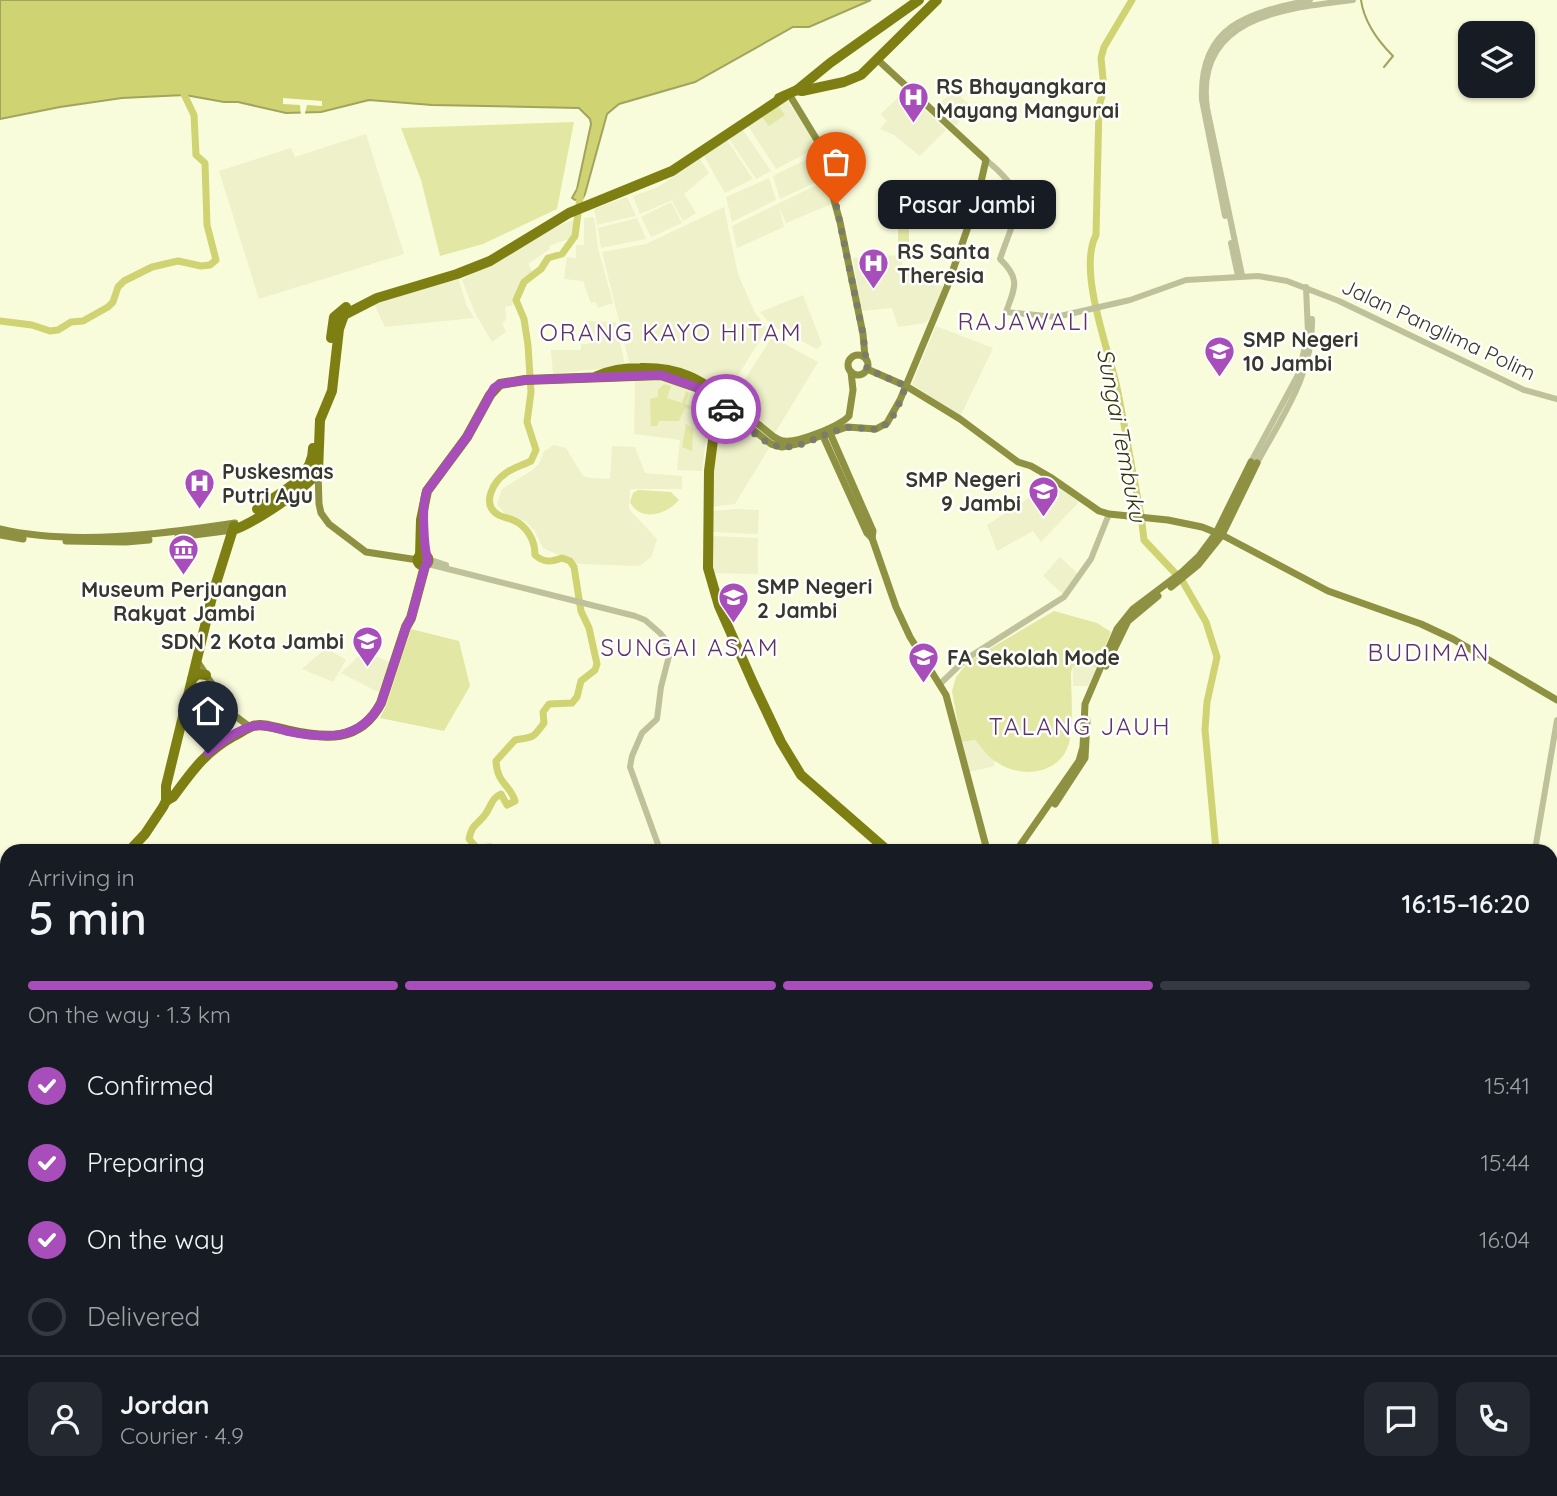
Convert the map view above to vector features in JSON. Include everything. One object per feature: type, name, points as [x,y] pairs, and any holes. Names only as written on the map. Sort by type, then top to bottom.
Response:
[{"type":"highway","points":[[791,93],[919,0]]},
{"type":"highway","points":[[234,526],[303,487],[318,472],[314,423],[328,384],[334,317],[341,309],[368,297],[377,298],[490,261],[569,213],[665,174],[778,98],[851,81],[878,60],[937,0]]},
{"type":"highway","points":[[135,844],[166,801],[173,797],[208,753],[250,727],[265,726],[297,733],[338,735],[355,732],[375,714],[411,618],[424,561],[423,512],[427,491],[467,437],[494,388],[500,384],[526,380],[654,374],[668,376],[696,387],[726,404]]},
{"type":"highway","points":[[726,404],[708,441],[703,473],[702,571],[714,609],[742,672],[797,779],[873,844]]},
{"type":"highway","points":[[726,404],[713,440],[709,471],[708,568],[719,606],[781,743],[801,775],[880,844]]},
{"type":"highway","points":[[166,801],[166,786],[213,593],[234,526],[296,482],[316,459]]},
{"type":"highway","points":[[192,679],[198,674],[206,676]]},
{"type":"main road","points":[[726,404],[781,441],[846,424],[870,429],[882,427],[894,413],[906,386],[962,248],[982,185],[986,160],[878,60]]},
{"type":"main road","points":[[791,93],[817,140],[840,222],[863,342],[856,350],[868,360],[867,369],[860,375],[851,372]]},
{"type":"main road","points":[[726,404],[771,444],[791,446],[827,435],[846,424],[852,408],[853,390],[848,364],[849,360],[860,356]]},
{"type":"main road","points":[[867,369],[906,386],[960,419],[1018,462],[1050,477],[1091,506],[1109,514],[1202,527],[1219,534],[1328,591],[1421,624],[1453,639],[1557,700]]},
{"type":"main road","points":[[827,435],[867,533],[872,538],[896,607],[910,637],[946,695],[985,844]]},
{"type":"main road","points":[[1099,678],[1128,621],[1198,565],[1219,534],[1252,467]]},
{"type":"main road","points":[[318,472],[319,504],[324,518],[352,543],[366,552],[424,561]]},
{"type":"main road","points":[[303,487],[314,487],[319,494]]},
{"type":"main road","points":[[0,532],[83,539],[234,526]]},
{"type":"main road","points":[[1022,844],[1086,758],[1088,711],[1112,638],[1122,621],[1133,609],[1191,564],[1219,534]]},
{"type":"main road","points":[[197,661],[230,712],[250,727]]},
{"type":"main road","points":[[1026,844],[1043,816]]},
{"type":"street","points":[[1240,275],[1202,100],[1205,64],[1216,41],[1233,25],[1265,11],[1310,0]]},
{"type":"street","points":[[1240,275],[1207,108],[1206,87],[1211,60],[1224,38],[1243,25],[1286,10],[1353,0]]},
{"type":"street","name":"Jalan Panglima Polim","points":[[986,160],[1010,181],[1017,198],[1016,210],[1000,259],[1014,277],[1012,296],[1006,312],[1056,317],[1130,300],[1186,280],[1240,275],[1287,281],[1308,288],[1524,390],[1557,400]]},
{"type":"street","points":[[1252,467],[1300,382],[1310,324],[1308,288]]},
{"type":"street","points":[[940,684],[966,659],[1064,597],[1091,559],[1109,514]]},
{"type":"street","points":[[424,561],[624,613],[645,620],[660,633],[669,649],[658,716],[642,733],[630,767],[657,844]]},
{"type":"street","points":[[1536,844],[1557,720]]},
{"type":"shaded area","points":[[0,0],[871,0],[809,27],[793,27],[695,82],[619,104],[607,114],[585,194],[583,198],[575,200],[572,198],[577,189],[591,124],[590,119],[579,108],[432,105],[369,100],[321,112],[286,113],[238,102],[185,95],[122,98],[0,119]]},
{"type":"shaded area","name":"RS Bhayangkara Mayang Mangurai","points":[[954,90],[975,110],[971,115],[967,113],[955,126],[935,108]]},
{"type":"shaded area","name":"RS Bhayangkara Mayang Mangurai","points":[[905,91],[946,130],[920,156],[894,135],[880,129],[887,121],[881,114]]},
{"type":"shaded area","points":[[787,100],[816,148],[776,169],[748,126]]},
{"type":"shaded area","points":[[778,106],[785,115],[769,126],[762,117]]},
{"type":"shaded area","points":[[574,122],[557,209],[483,244],[440,256],[421,180],[401,128]]},
{"type":"shaded area","points":[[743,130],[771,171],[756,179],[729,139]]},
{"type":"shaded area","points":[[366,134],[404,254],[259,299],[219,171],[291,148],[295,157]]},
{"type":"shaded area","points":[[727,140],[753,179],[725,193],[704,156]]},
{"type":"shaded area","points":[[819,153],[827,177],[780,199],[773,176]]},
{"type":"shaded area","points":[[700,159],[709,173],[684,194],[696,213],[683,221],[672,201],[675,199],[640,214],[633,196],[658,187]]},
{"type":"shaded area","points":[[769,178],[776,200],[732,222],[726,197]]},
{"type":"shaded area","points":[[827,180],[834,203],[786,223],[779,207],[784,227],[737,248],[732,226]]},
{"type":"shaded area","points":[[627,197],[636,216],[597,225],[594,209]]},
{"type":"shaded area","points":[[671,202],[682,223],[651,237],[641,217]]},
{"type":"shaded area","points":[[724,207],[738,274],[754,311],[767,329],[725,396],[631,370],[602,252],[646,244]]},
{"type":"shaded area","points":[[594,217],[598,248],[613,303],[598,308],[595,302],[591,303],[583,281],[564,279],[567,257],[576,258],[576,245],[584,245],[584,218]]},
{"type":"shaded area","points":[[637,218],[646,239],[601,248],[598,228]]},
{"type":"shaded area","points":[[573,220],[577,236],[549,246],[550,249],[528,264],[535,276],[523,284],[513,305],[505,307],[506,320],[502,323],[506,332],[492,342],[475,313],[462,280],[543,232]]},
{"type":"shaded area","points":[[898,224],[909,224],[909,246],[898,246]]},
{"type":"shaded area","points":[[901,255],[903,271],[944,287],[934,313],[925,323],[898,327],[892,308],[861,311],[853,258]]},
{"type":"shaded area","points":[[458,277],[466,304],[474,318],[385,327],[374,304]]},
{"type":"shaded area","points":[[803,295],[822,344],[817,349],[772,326],[760,312]]},
{"type":"shaded area","points":[[587,321],[616,322],[625,366],[553,374],[551,350],[581,350],[581,344],[589,344]]},
{"type":"shaded area","points":[[936,326],[993,348],[960,417],[912,384]]},
{"type":"shaded area","points":[[772,337],[818,362],[775,433],[732,399]]},
{"type":"shaded area","points":[[635,378],[663,378],[722,403],[706,440],[702,471],[677,470],[680,440],[634,434]]},
{"type":"shaded area","points":[[664,384],[671,386],[667,398],[682,403],[686,391],[689,393],[685,404],[691,406],[690,409],[685,408],[679,421],[659,421],[657,426],[651,426],[650,399],[658,397],[658,390]]},
{"type":"shaded area","points":[[728,415],[769,448],[735,504],[711,507],[712,453]]},
{"type":"shaded area","points":[[686,424],[693,429],[692,451],[682,447]]},
{"type":"shaded area","points":[[554,445],[566,448],[583,476],[590,478],[610,479],[612,446],[635,447],[645,473],[682,476],[682,489],[630,489],[629,509],[657,539],[652,556],[640,566],[578,564],[543,548],[534,530],[525,521],[506,515],[497,504],[502,489],[531,471],[539,464],[544,451]]},
{"type":"shaded area","name":"SMP Negeri 9 Jambi","points":[[1052,483],[1079,502],[1041,542],[1033,531],[997,551],[987,525]]},
{"type":"shaded area","points":[[638,490],[671,492],[679,500],[661,512],[641,513],[630,502],[633,493]]},
{"type":"shaded area","points":[[759,510],[758,534],[711,532],[711,511]]},
{"type":"shaded area","points":[[711,536],[758,538],[758,574],[711,573]]},
{"type":"shaded area","points":[[1060,557],[1079,575],[1063,594],[1043,576]]},
{"type":"shaded area","points":[[1054,611],[1097,623],[1111,632],[1097,667],[1073,666],[1071,727],[1065,753],[1058,761],[1040,771],[1018,771],[995,761],[975,740],[961,742],[952,691],[956,677],[969,661]]},
{"type":"shaded area","points":[[411,629],[459,641],[470,686],[444,731],[380,718]]},
{"type":"shaded area","points":[[326,648],[346,660],[333,682],[302,669]]},
{"type":"shaded area","name":"SDN 2 Kota Jambi","points":[[364,651],[391,663],[378,692],[341,673]]},
{"type":"shaded area","points":[[1073,666],[1097,667],[1088,686],[1073,686]]},
{"type":"shaded area","points":[[975,740],[994,761],[995,766],[969,772],[961,742]]},
{"type":"pier","points":[[283,98],[322,101],[322,106],[307,105],[304,117],[301,117],[300,105],[283,104]]},
{"type":"waterway","name":"Sungai Tembuku","points":[[1132,0],[1104,47],[1101,58],[1104,89],[1099,106],[1096,235],[1091,250],[1090,267],[1096,308],[1116,383],[1144,540],[1175,573]]},
{"type":"waterway","points":[[1361,0],[1372,30],[1393,56],[1384,67]]},
{"type":"waterway","points":[[0,321],[32,325],[50,331],[58,330],[71,322],[83,321],[108,307],[124,281],[152,267],[178,261],[201,266],[210,265],[216,260],[207,225],[205,163],[196,155],[194,115],[182,90]]},
{"type":"waterway","name":"SUNGAI ASAM","points":[[473,844],[469,839],[473,828],[493,801],[501,794],[507,805],[515,801],[499,775],[496,761],[515,740],[530,737],[537,732],[544,723],[543,712],[549,704],[572,703],[577,697],[581,681],[595,670],[597,664],[589,628],[581,611],[574,567],[570,561],[562,558],[548,561],[535,555],[532,539],[526,530],[513,520],[497,514],[490,504],[491,492],[502,477],[531,461],[536,450],[527,422],[531,392],[528,345],[524,319],[516,300],[524,282],[541,269],[548,258],[562,254],[575,236],[581,190]]},
{"type":"waterway","name":"Sungai Tembuku","points":[[1183,582],[1206,622],[1217,657],[1207,702],[1205,730],[1215,844]]},
{"type":"way so far","points":[[726,409],[771,444],[782,447],[847,427],[876,429],[887,423],[894,413],[906,386],[867,369],[869,365],[865,357],[863,334],[836,204]]},
{"type":"place","name":"RS Bhayangkara Mayang Mangurai","points":[[913,125]]},
{"type":"place","name":"Pasar Jambi","points":[[836,204]]},
{"type":"place","name":"RS Santa Theresia","points":[[874,290]]},
{"type":"place","name":"SMP Negeri 10 Jambi","points":[[1220,378]]},
{"type":"place","name":"Puskesmas Putri Ayu","points":[[199,510]]},
{"type":"place","name":"SMP Negeri 9 Jambi","points":[[1044,518]]},
{"type":"place","name":"Museum Perjuangan Rakyat Jambi","points":[[184,576]]},
{"type":"place","name":"SMP Negeri 2 Jambi","points":[[734,625]]},
{"type":"place","name":"SDN 2 Kota Jambi","points":[[367,668]]},
{"type":"place","name":"FA Sekolah Mode","points":[[924,684]]},
{"type":"district","name":"RAJAWALI","points":[[1024,321]]},
{"type":"district","name":"ORANG KAYO HITAM","points":[[671,332]]},
{"type":"district","name":"SUNGAI ASAM","points":[[690,647]]},
{"type":"district","name":"BUDIMAN","points":[[1429,652]]},
{"type":"district","name":"TALANG JAUH","points":[[1080,726]]},
{"type":"route","points":[[208,753],[257,725],[297,733],[349,734],[363,726],[375,714],[411,618],[428,562],[423,512],[427,491],[467,437],[494,388],[500,384],[526,380],[654,374],[668,376],[696,387],[726,409]]}]
